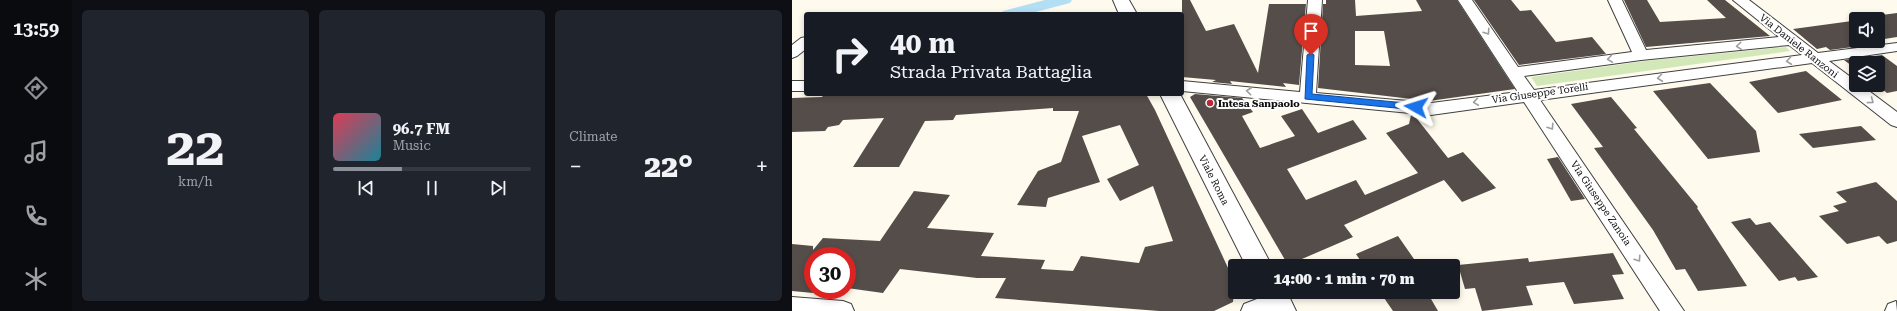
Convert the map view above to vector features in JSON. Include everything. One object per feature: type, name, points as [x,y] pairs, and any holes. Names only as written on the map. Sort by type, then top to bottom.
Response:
[{"type":"street","points":[[1121,0],[1127,12]]},
{"type":"street","points":[[1308,97],[1315,0]]},
{"type":"street","name":"Via Giuseppe Zanoia","points":[[1465,0],[1530,94],[1673,311]]},
{"type":"street","points":[[1614,0],[1641,55]]},
{"type":"street","name":"Via Daniele Ranzoni","points":[[1740,0],[1897,121]]},
{"type":"street","points":[[1514,72],[1641,55],[1792,40]]},
{"type":"street","points":[[792,53],[804,43]]},
{"type":"street","name":"Via Giuseppe Torelli","points":[[1184,86],[1431,109],[1530,94],[1897,47]]},
{"type":"street","points":[[792,86],[804,86]]},
{"type":"street","name":"Viale Roma","points":[[1171,96],[1255,259]]},
{"type":"street","points":[[1252,311],[1277,301]]},
{"type":"street","points":[[792,307],[843,311]]},
{"type":"green space","points":[[1786,47],[1790,51],[1537,86],[1531,77],[1645,61]]},
{"type":"building","points":[[1182,0],[1190,0],[1206,31],[1234,24],[1258,73],[1269,4],[1306,4],[1299,85],[1283,83],[1286,87],[1230,81],[1232,84],[1212,82],[1216,80],[1184,77],[1184,12],[1182,12]]},
{"type":"building","points":[[1326,0],[1355,0],[1356,16],[1422,11],[1416,0],[1457,0],[1515,89],[1429,101],[1318,88],[1323,4],[1326,4]],"holes":[[[1355,31],[1384,31],[1390,66],[1355,65]]]},
{"type":"building","points":[[1474,0],[1511,0],[1520,11],[1531,10],[1556,42],[1592,37],[1606,54],[1519,65]]},
{"type":"building","points":[[1624,0],[1647,0],[1660,22],[1726,18],[1707,0],[1725,0],[1770,36],[1646,47]]},
{"type":"building","points":[[1897,13],[1897,37],[1885,39],[1885,15]]},
{"type":"building","points":[[1849,21],[1849,48],[1830,50],[1826,47],[1817,49],[1793,29]]},
{"type":"building","points":[[1885,57],[1897,66],[1897,91],[1887,93],[1885,91]]},
{"type":"building","points":[[1849,59],[1849,64],[1844,60]]},
{"type":"building","points":[[1806,71],[1842,100],[1778,113],[1749,82]]},
{"type":"building","points":[[1710,83],[1756,131],[1760,152],[1708,159],[1653,91]]},
{"type":"building","points":[[1195,94],[1242,98],[1253,112],[1242,116],[1260,148],[1295,136],[1281,116],[1302,109],[1318,133],[1353,120],[1367,139],[1287,169],[1306,200],[1356,180],[1365,195],[1418,173],[1386,133],[1409,124],[1411,115],[1414,115],[1448,158],[1463,152],[1496,188],[1462,202],[1444,180],[1344,225],[1353,237],[1302,259],[1284,259],[1190,97]]},
{"type":"building","points":[[823,96],[1147,96],[1228,268],[1228,299],[1233,299],[1233,302],[1214,311],[1159,311],[995,298],[1006,278],[977,278],[900,269],[883,293],[856,289],[856,247],[816,247],[823,238],[880,241],[914,191],[950,195],[927,228],[994,233],[981,256],[1045,260],[1041,269],[1073,271],[1081,256],[1139,263],[1145,247],[1173,241],[1153,186],[1120,201],[1107,179],[1139,165],[1120,125],[1082,136],[1100,182],[1048,198],[1046,207],[1017,205],[1038,171],[1061,162],[1079,111],[1053,111],[1053,108],[956,115],[953,120],[925,121],[899,167],[853,167],[884,118],[843,120],[839,125],[828,127],[825,131],[792,132],[792,98]]},
{"type":"building","points":[[1611,97],[1637,128],[1634,129],[1698,207],[1697,208],[1747,286],[1698,291],[1685,269],[1676,270],[1653,230],[1594,148],[1603,147],[1571,104]]},
{"type":"building","points":[[1861,126],[1876,140],[1813,148],[1799,134]]},
{"type":"building","points":[[1558,157],[1585,199],[1571,201],[1547,159]]},
{"type":"building","points":[[1876,182],[1897,201],[1897,241],[1887,244],[1879,236],[1847,244],[1819,216],[1839,211],[1833,206],[1847,202],[1836,192]]},
{"type":"building","points":[[1750,218],[1756,225],[1770,222],[1818,277],[1798,281],[1795,277],[1779,281],[1731,222]]},
{"type":"building","points":[[1398,236],[1414,259],[1359,259],[1356,254]]},
{"type":"building","points":[[792,244],[813,246],[804,247],[804,292],[792,291]]},
{"type":"building","points":[[1613,253],[1624,274],[1612,275],[1624,299],[1574,304],[1564,282],[1526,286],[1533,305],[1482,311],[1475,288],[1465,289],[1460,272],[1460,265],[1528,258],[1529,262]]},
{"type":"building","points":[[1385,299],[1431,299],[1438,311],[1393,311]]},
{"type":"waterway","points":[[1017,12],[1064,0]]},
{"type":"place","name":"Intesa Sanpaolo","points":[[1210,103]]},
{"type":"route","points":[[1311,55],[1308,97],[1416,107]]}]
